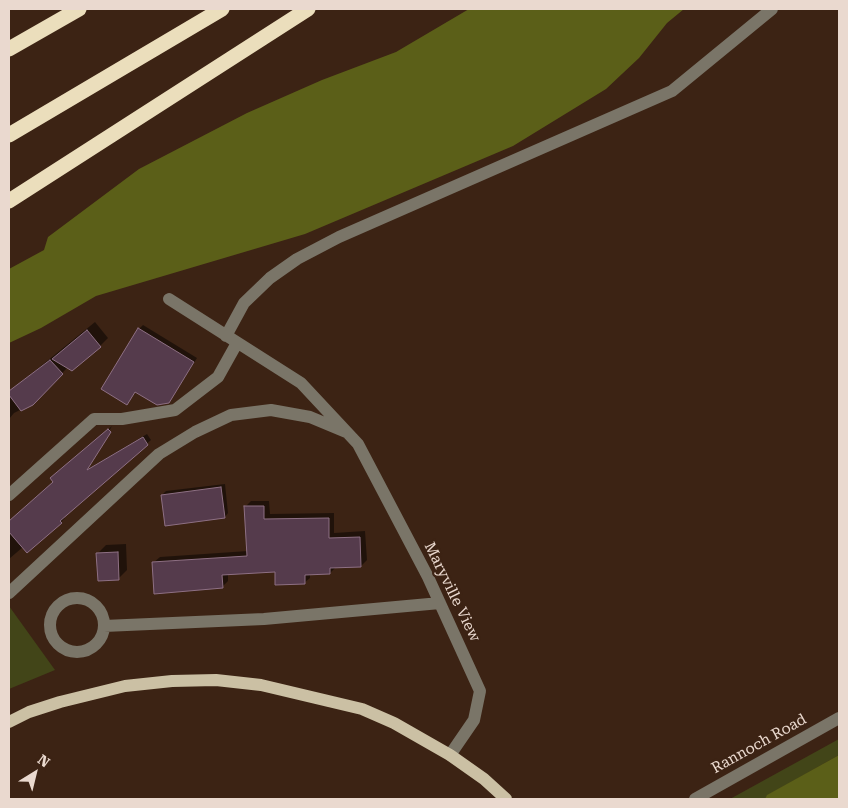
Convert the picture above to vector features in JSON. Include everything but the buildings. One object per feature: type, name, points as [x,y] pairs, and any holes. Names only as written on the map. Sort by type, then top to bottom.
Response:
[{"type":"highway","points":[[9,40],[70,9]]},
{"type":"highway","points":[[9,49],[79,9]]},
{"type":"highway","points":[[9,135],[222,9]]},
{"type":"highway","points":[[9,201],[308,9]]},
{"type":"main road","points":[[9,722],[37,709],[109,690],[172,681],[216,680],[261,684],[362,709],[425,739],[484,779],[506,799]]},
{"type":"street","points":[[9,495],[94,419],[122,419],[175,410],[218,377],[244,304],[270,278],[297,259],[339,237],[672,91],[772,9]]},
{"type":"street","name":"Maryville View","points":[[169,299],[301,384],[354,439],[440,603],[480,691],[474,720],[450,755]]},
{"type":"street","points":[[9,593],[159,454],[195,432],[231,415],[271,410],[310,418],[354,439]]},
{"type":"street","points":[[77,598],[94,604],[102,616],[104,626],[100,639],[94,646],[80,652],[71,652],[58,645],[50,627],[51,617],[59,605],[77,598]]},
{"type":"street","points":[[104,626],[264,619],[440,603]]},
{"type":"street","name":"Rannoch Road","points":[[695,799],[839,718]]},
{"type":"green space","points":[[9,606],[55,670],[9,689]]},
{"type":"green space","points":[[839,739],[839,755],[768,795],[765,799],[730,799]]},
{"type":"shaded area","points":[[469,9],[684,9],[667,23],[639,58],[606,89],[513,146],[305,234],[96,296],[41,328],[9,343],[9,269],[44,250],[48,237],[139,169],[247,113],[322,80],[396,52]]},
{"type":"shaded area","points":[[839,755],[839,799],[765,799],[767,795]]}]
